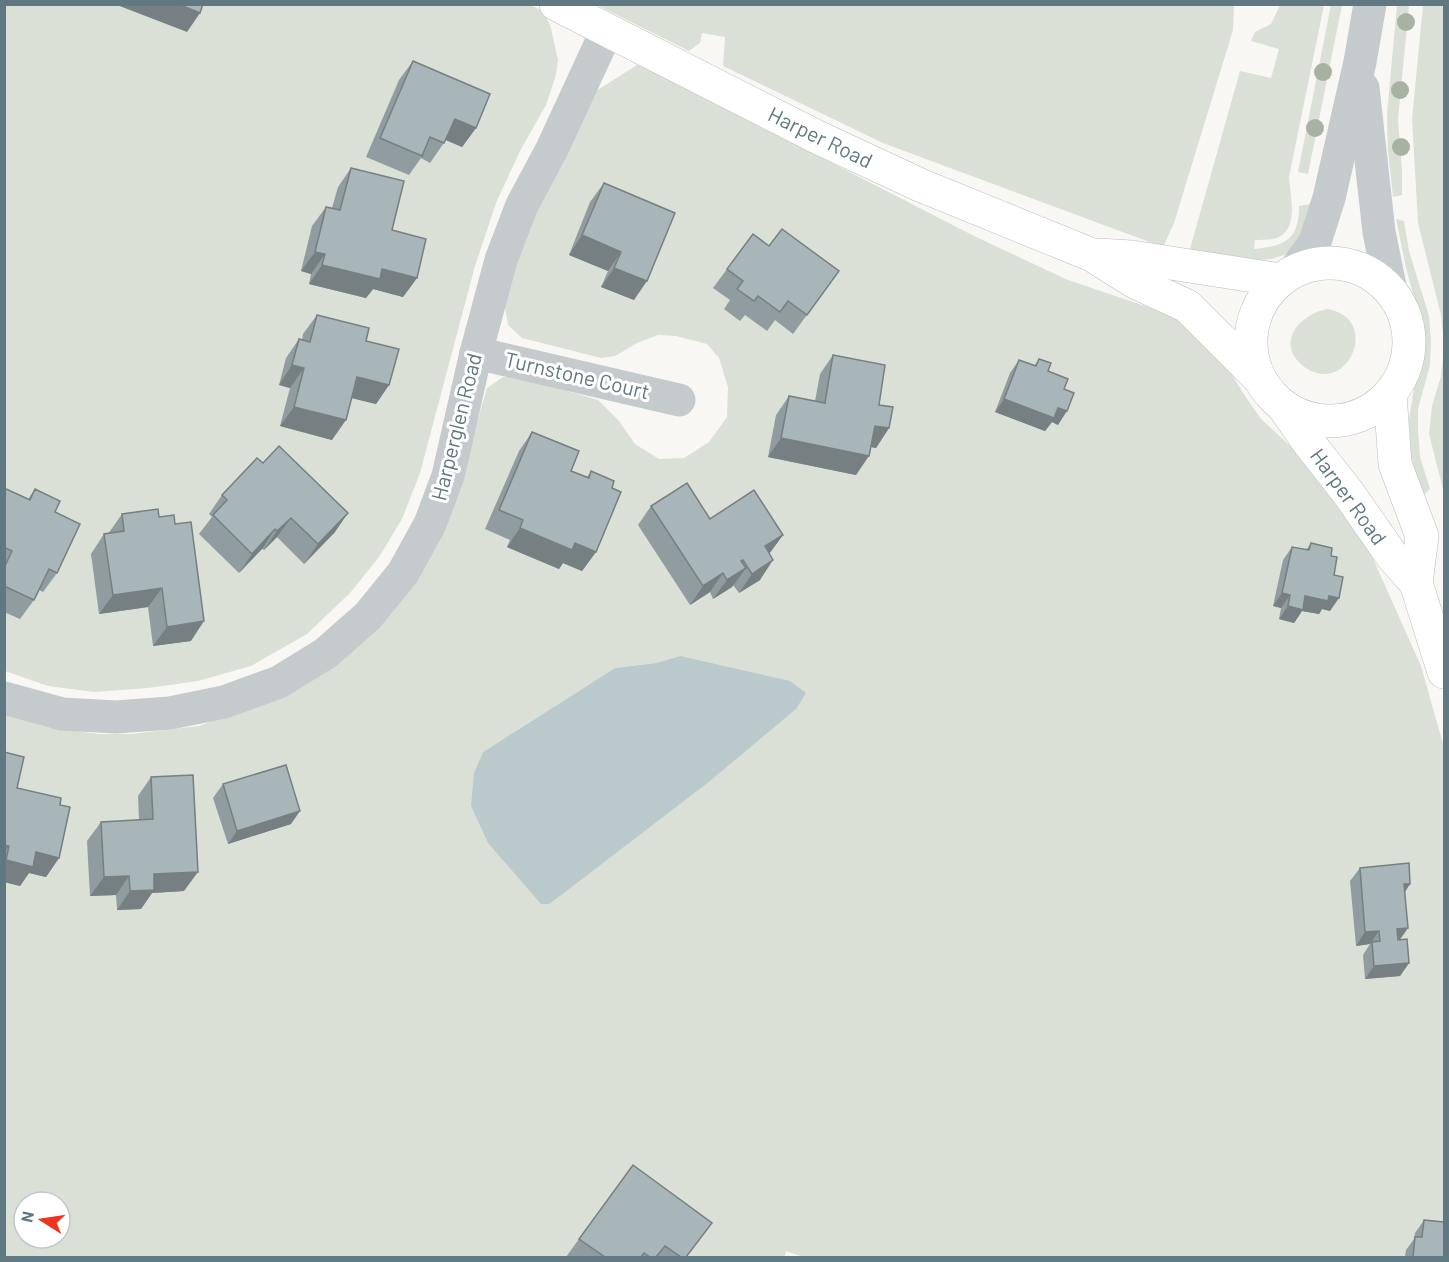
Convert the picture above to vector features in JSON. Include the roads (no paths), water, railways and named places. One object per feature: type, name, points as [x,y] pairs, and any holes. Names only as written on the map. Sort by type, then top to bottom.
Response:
[{"type":"main road","name":"Harper Road","points":[[556,4],[817,137],[920,185],[1092,255],[1135,282],[1187,306],[1259,378]]},
{"type":"main road","name":"Harper Road","points":[[1092,255],[1132,257],[1287,275]]},
{"type":"main road","points":[[1336,262],[1356,266],[1377,278],[1391,291],[1403,309],[1409,331],[1409,353],[1403,375],[1390,394],[1372,409],[1351,419],[1328,422],[1305,417],[1284,407],[1269,394],[1259,378],[1252,357],[1251,336],[1255,315],[1265,296],[1287,275],[1315,263],[1336,262]]},
{"type":"main road","name":"Harper Road","points":[[1390,394],[1395,464],[1422,536],[1416,583]]},
{"type":"main road","name":"Harper Road","points":[[1284,407],[1392,556],[1416,583],[1444,672]]},
{"type":"street","points":[[1287,275],[1315,242],[1329,198],[1360,62],[1370,4]]},
{"type":"street","name":"Harperglen Road","points":[[4,698],[62,714],[116,717],[170,713],[224,702],[279,682],[326,653],[368,616],[403,573],[430,524],[448,476],[476,352],[501,260],[522,205],[552,149],[607,30]]},
{"type":"street","points":[[1360,62],[1379,232],[1391,291]]},
{"type":"street","name":"Turnstone Court","points":[[476,352],[679,400]]}]
